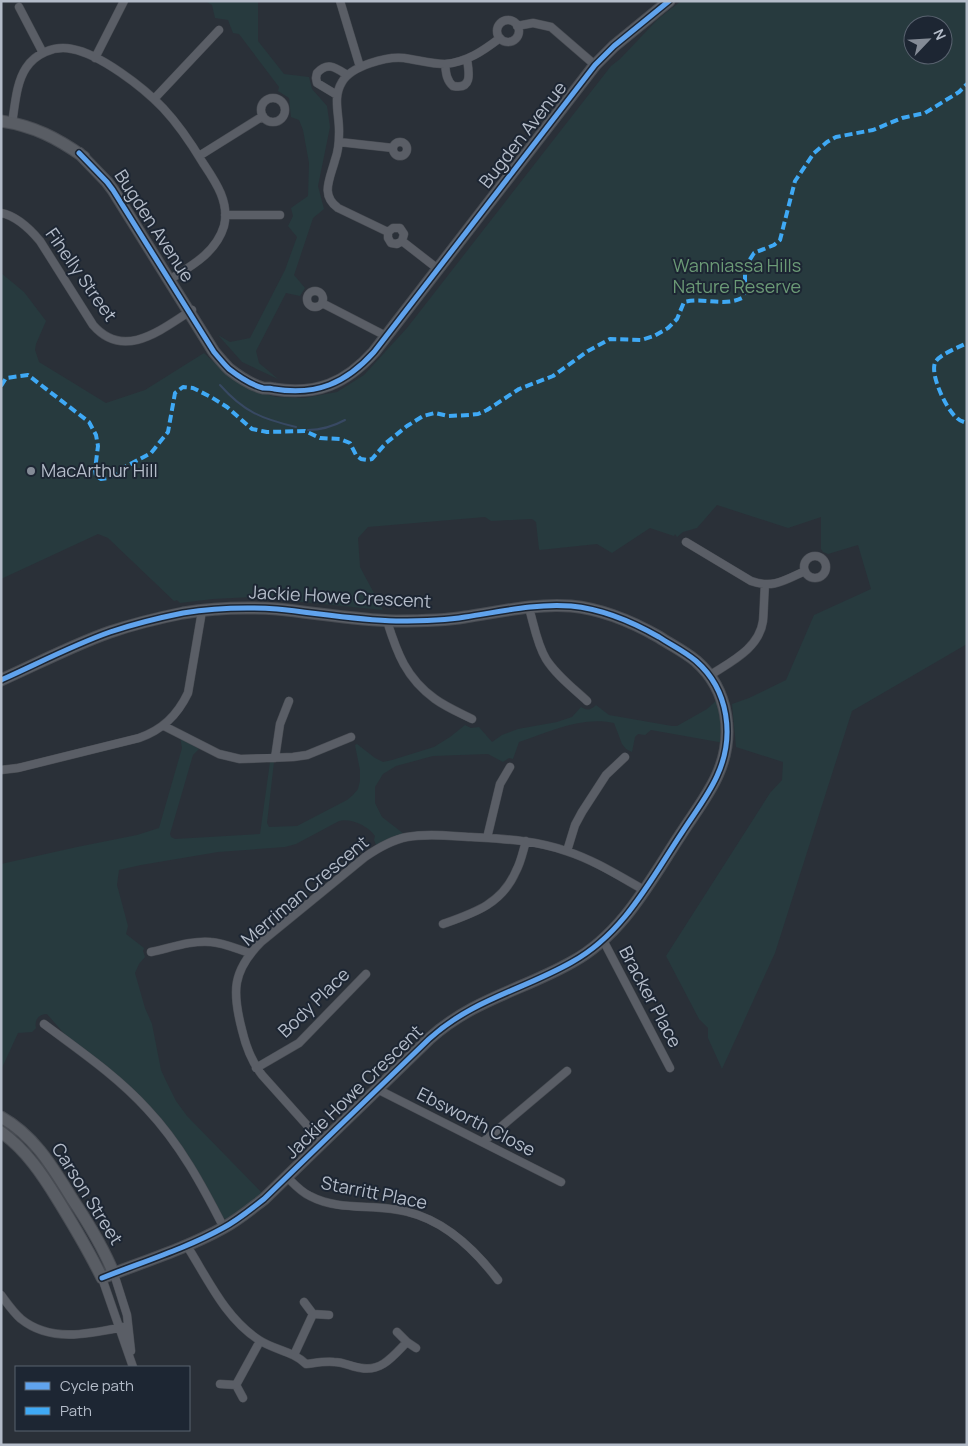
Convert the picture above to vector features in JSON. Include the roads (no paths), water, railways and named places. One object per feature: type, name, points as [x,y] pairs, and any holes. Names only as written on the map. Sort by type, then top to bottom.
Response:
[{"type":"street","points":[[95,58],[124,1]]},
{"type":"street","points":[[340,1],[360,67]]},
{"type":"street","name":"Bugden Avenue","points":[[7,122],[43,132],[95,164],[109,181],[215,351],[232,366],[272,388],[296,391],[313,390],[336,383],[363,364],[595,65],[614,46],[669,1]]},
{"type":"street","points":[[19,7],[43,53]]},
{"type":"street","points":[[510,20],[517,26],[516,38],[508,42],[500,38],[497,29],[502,22],[510,20]]},
{"type":"street","points":[[517,26],[533,23],[551,27],[595,65]]},
{"type":"street","points":[[154,100],[219,30]]},
{"type":"street","points":[[388,232],[338,208],[333,204],[327,192],[339,142],[336,95],[342,82],[347,75],[360,67],[392,58],[445,64],[466,59],[484,50],[500,38]]},
{"type":"street","points":[[7,122],[22,75],[34,59],[52,49],[72,49],[95,58],[134,82],[154,100],[180,128],[219,188],[225,214],[224,226],[210,251],[195,264],[171,279]]},
{"type":"street","points":[[445,64],[447,79],[453,86],[457,87],[466,83],[469,78],[466,59]]},
{"type":"street","points":[[336,95],[317,83],[317,73],[324,67],[333,66],[347,75]]},
{"type":"street","points":[[199,156],[263,116]]},
{"type":"street","points":[[339,142],[393,148]]},
{"type":"street","name":"Fihelly Street","points":[[1,213],[15,218],[32,231],[94,325],[108,338],[124,341],[147,337],[190,311]]},
{"type":"street","points":[[225,214],[280,215]]},
{"type":"street","points":[[393,228],[400,228],[404,234],[402,241],[397,244],[391,243],[388,238],[388,232],[393,228]]},
{"type":"street","points":[[402,241],[438,269]]},
{"type":"street","points":[[322,303],[386,336]]},
{"type":"street","points":[[686,542],[751,581],[765,585],[779,583],[805,571]]},
{"type":"street","points":[[709,676],[741,655],[754,642],[760,632],[763,621],[765,585]]},
{"type":"street","name":"Jackie Howe Crescent","points":[[1,680],[109,632],[155,619],[202,611],[246,608],[276,609],[387,621],[460,618],[529,608],[569,606],[606,613],[626,620],[696,661],[709,676],[721,697],[727,720],[728,736],[723,761],[713,785],[631,910],[603,940],[572,962],[489,999],[448,1023],[286,1177],[254,1206],[224,1228],[187,1246],[102,1278]]},
{"type":"street","points":[[529,608],[540,646],[546,658],[558,673],[587,701]]},
{"type":"street","points":[[1,770],[18,768],[139,738],[164,726],[182,705],[188,693],[202,611]]},
{"type":"street","points":[[387,621],[402,662],[416,683],[436,700],[472,720]]},
{"type":"street","points":[[276,758],[280,724],[290,701]]},
{"type":"street","points":[[164,726],[207,749],[240,759],[307,755],[351,738]]},
{"type":"street","points":[[567,851],[575,825],[582,812],[606,775],[625,757]]},
{"type":"street","points":[[488,838],[500,784],[510,767]]},
{"type":"street","name":"Merriman Crescent","points":[[322,1142],[256,1068],[248,1052],[235,1001],[236,987],[239,973],[250,953],[261,942],[366,857],[399,839],[421,835],[526,841],[567,851],[644,890]]},
{"type":"street","points":[[443,924],[482,909],[503,892],[517,870],[526,841]]},
{"type":"street","name":"Bracker Place","points":[[603,940],[670,1068]]},
{"type":"street","points":[[151,952],[199,942],[210,942],[221,943],[250,953]]},
{"type":"street","name":"Body Place","points":[[256,1068],[299,1043],[366,974]]},
{"type":"street","points":[[44,1024],[111,1075],[154,1116],[196,1174],[224,1228]]},
{"type":"street","points":[[483,1142],[567,1071]]},
{"type":"street","name":"Ebsworth Close","points":[[377,1089],[562,1182]]},
{"type":"street","name":"Carson Street","points":[[1,1117],[22,1131],[43,1153],[94,1234],[114,1274],[124,1303],[124,1327],[132,1365]]},
{"type":"street","name":"Carson Street","points":[[1,1132],[22,1150],[42,1175],[86,1247],[124,1327]]},
{"type":"street","name":"Starritt Place","points":[[286,1177],[304,1193],[334,1205],[399,1210],[431,1220],[444,1228],[483,1260],[498,1280]]},
{"type":"street","points":[[187,1246],[224,1306],[246,1331],[260,1341],[300,1358],[306,1364],[335,1362],[371,1369],[388,1362],[407,1342]]},
{"type":"street","points":[[1,1295],[22,1319],[46,1332],[76,1335],[124,1327]]},
{"type":"street","points":[[304,1302],[313,1314],[329,1315]]},
{"type":"street","points":[[294,1355],[313,1314]]},
{"type":"street","points":[[397,1332],[416,1348]]},
{"type":"street","points":[[236,1385],[260,1341]]},
{"type":"street","points":[[220,1384],[236,1385]]},
{"type":"street","points":[[236,1385],[243,1398]]},
{"type":"waterway","points":[[220,385],[237,402],[254,413],[273,421],[296,427]]},
{"type":"waterway","points":[[308,430],[327,428],[345,420]]},
{"type":"place","name":"MacArthur Hill","points":[[31,471]]},
{"type":"park label","name":"Wanniassa Hills Nature Reserve","points":[[737,276]]}]
